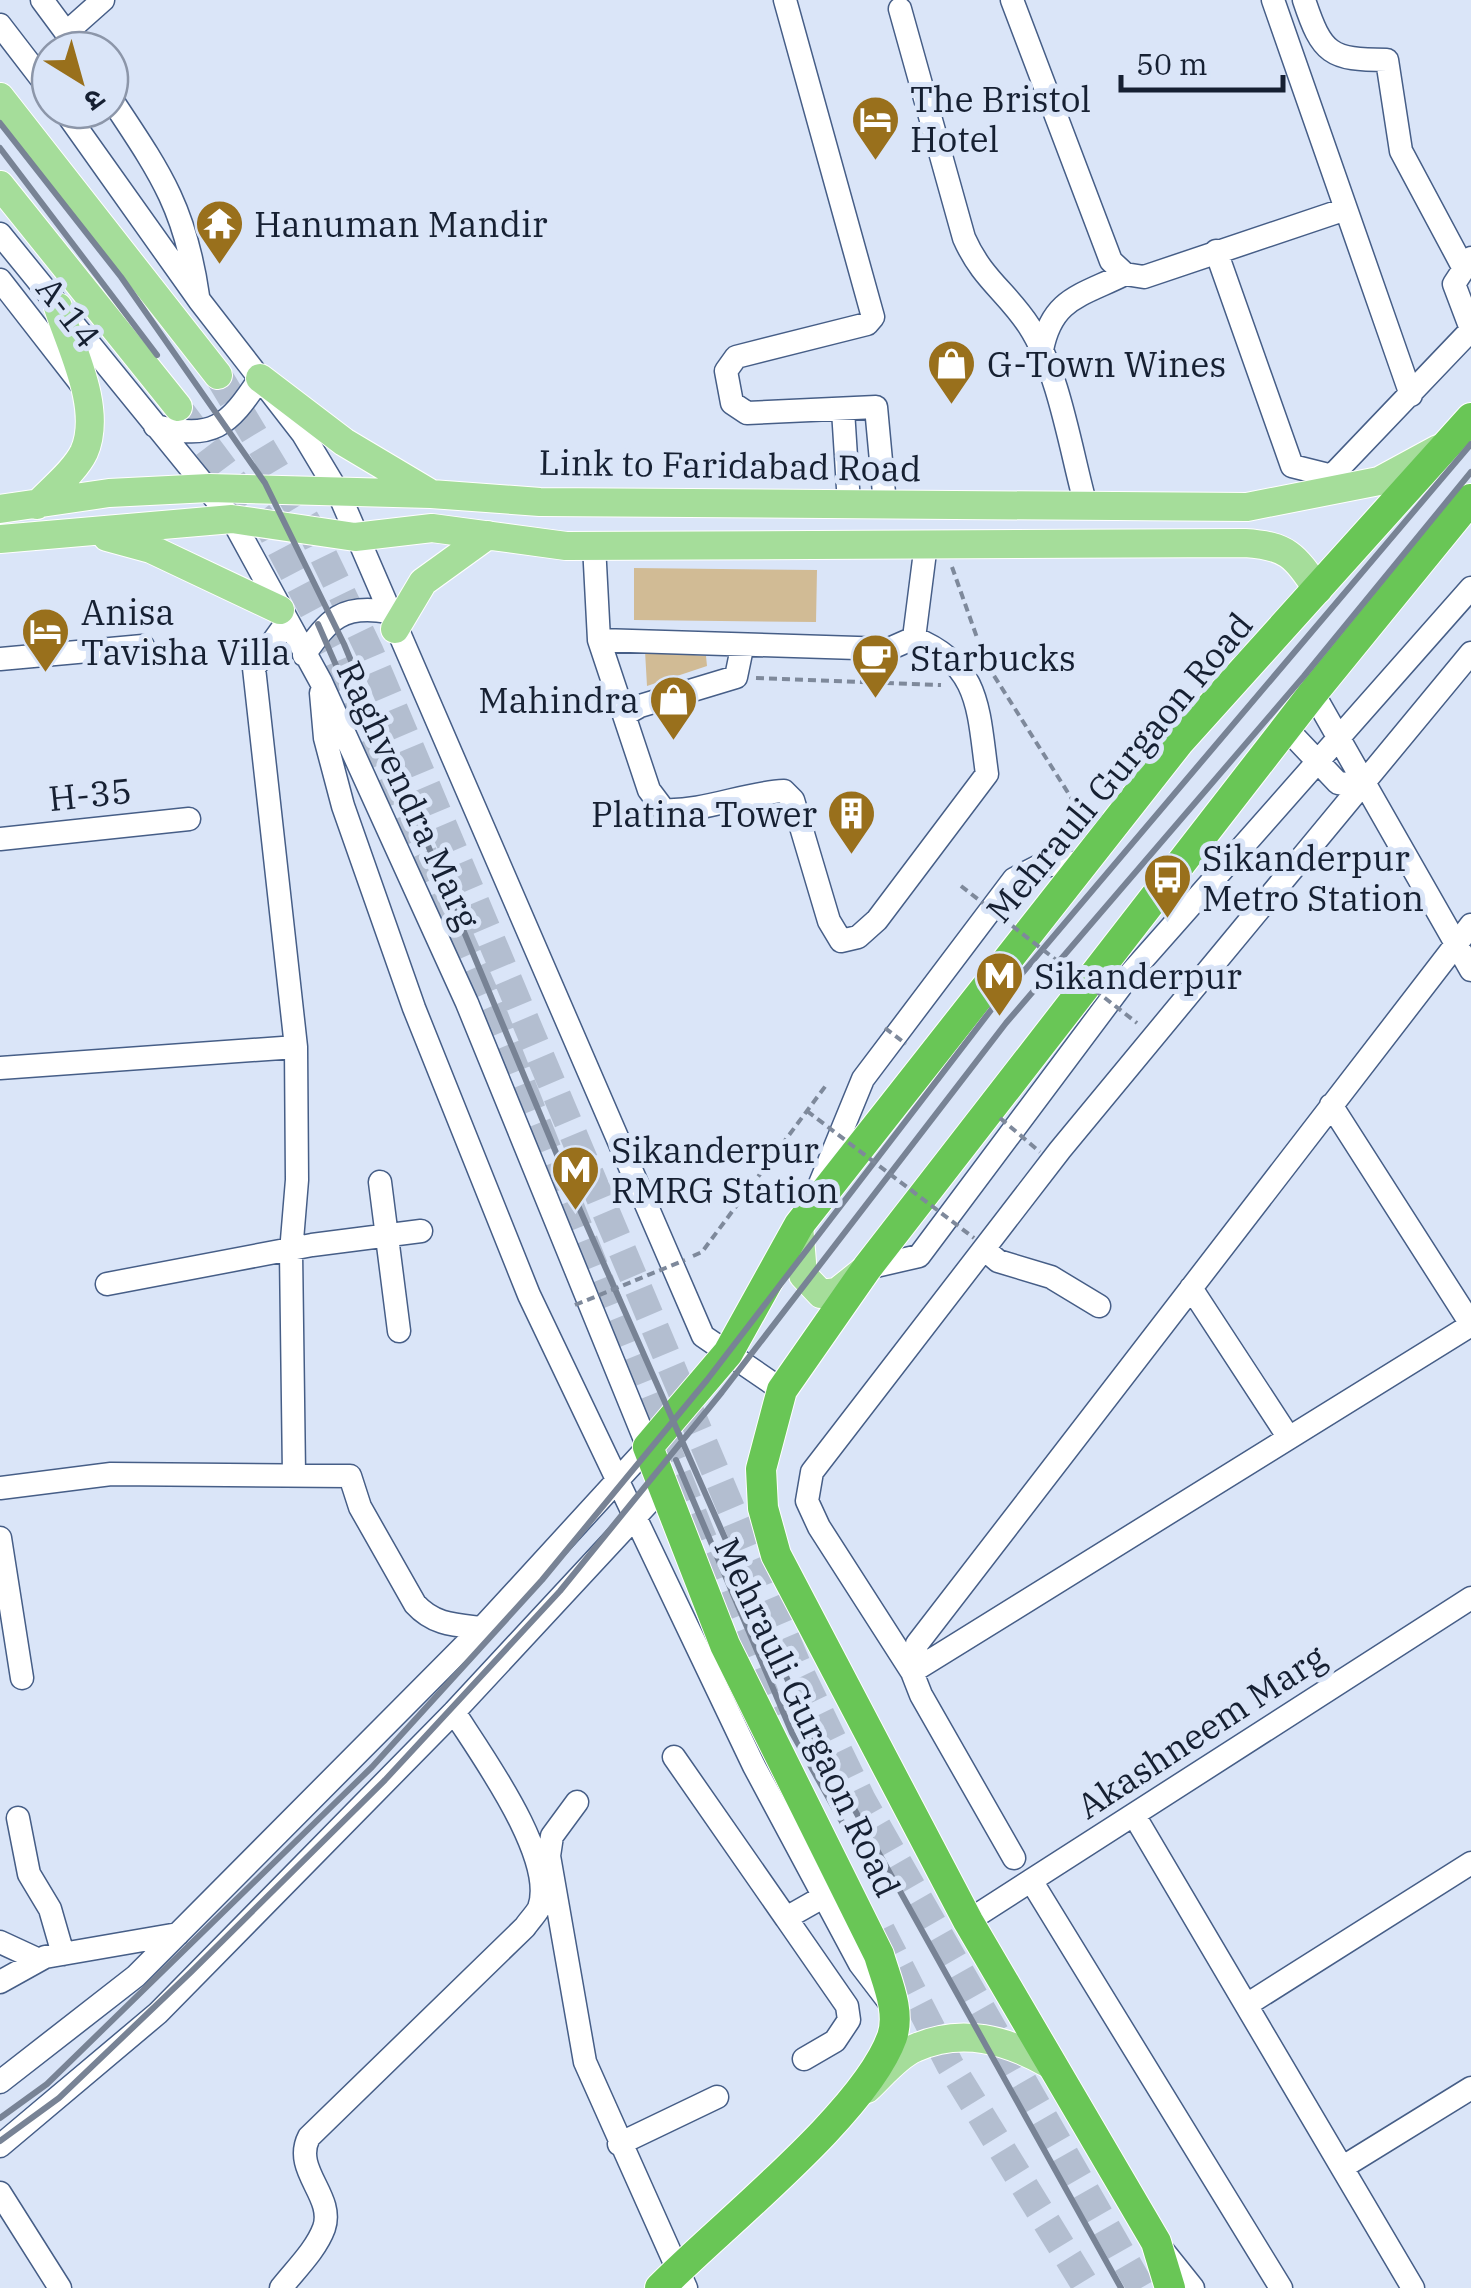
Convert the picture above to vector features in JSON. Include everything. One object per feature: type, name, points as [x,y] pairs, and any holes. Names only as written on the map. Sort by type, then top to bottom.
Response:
[{"type":"highway","name":"Mehrauli Gurgaon Road","points":[[894,2009],[879,1955],[725,1644],[648,1447],[728,1353],[804,1219],[1179,742],[1471,418]]},
{"type":"highway","name":"Mehrauli Gurgaon Road","points":[[1170,2288],[1156,2242],[968,1922],[776,1555],[763,1508],[761,1469],[782,1390],[868,1268],[1313,693],[1471,500]]},
{"type":"highway","points":[[674,2283],[858,2096],[892,2036],[894,2009]]},
{"type":"main road","points":[[0,97],[218,376]]},
{"type":"main road","points":[[0,185],[178,407]]},
{"type":"main road","points":[[37,505],[83,454],[88,411],[58,307]]},
{"type":"main road","points":[[260,378],[344,442],[431,494]]},
{"type":"main road","name":"Link to Faridabad Road","points":[[0,509],[109,493],[209,488],[431,494],[540,502],[1247,507],[1323,485],[1379,481],[1448,444]]},
{"type":"main road","points":[[0,539],[232,520],[355,537],[432,528],[594,546],[1278,545],[1298,560],[1318,590]]},
{"type":"main road","points":[[80,530],[151,550],[284,616]]},
{"type":"main road","points":[[392,620],[423,582],[488,536]]},
{"type":"main road","points":[[804,1219],[803,1275],[821,1294],[837,1292],[868,1268]]},
{"type":"main road","points":[[858,2096],[913,2048],[971,2036],[1013,2043],[1049,2064]]},
{"type":"street","points":[[42,0],[69,30]]},
{"type":"street","points":[[79,30],[103,0]]},
{"type":"street","points":[[785,0],[872,317],[867,324],[736,358],[726,371],[732,402],[746,414],[876,407],[885,504]]},
{"type":"street","points":[[1012,0],[1111,260],[1126,274],[1144,277],[1346,209]]},
{"type":"street","points":[[1274,0],[1411,395]]},
{"type":"street","points":[[1216,251],[1292,466],[1323,485],[1471,330],[1454,284],[1467,262],[1401,152],[1387,60],[1342,60],[1316,39],[1304,0]]},
{"type":"street","points":[[900,9],[964,238],[975,262],[1022,316],[1042,350],[1086,506]]},
{"type":"street","points":[[0,25],[30,64]]},
{"type":"street","points":[[130,129],[173,197],[190,238],[199,300]]},
{"type":"street","points":[[78,130],[199,300],[303,434],[339,494]]},
{"type":"street","name":"Raghvendra Marg","points":[[0,234],[232,520],[320,682],[467,1004],[648,1447]]},
{"type":"street","points":[[1042,350],[1048,321],[1067,303],[1126,274]]},
{"type":"street","name":"A-14","points":[[0,280],[83,387]]},
{"type":"street","points":[[154,426],[186,434],[217,430],[243,404],[260,378]]},
{"type":"street","points":[[843,410],[849,504]]},
{"type":"street","name":"Raghvendra Marg","points":[[339,494],[703,1336],[782,1390]]},
{"type":"street","points":[[914,638],[935,544]]},
{"type":"street","points":[[594,546],[598,640],[649,790],[664,810],[685,811],[759,792],[784,791],[793,800],[830,921],[841,941],[858,937],[877,920],[987,774],[978,713],[963,670],[946,651],[914,638],[889,649],[742,648],[598,640]]},
{"type":"street","points":[[868,1268],[918,1256],[1130,974],[1471,588]]},
{"type":"street","points":[[304,655],[324,627],[340,615],[361,607],[392,620]]},
{"type":"street","points":[[284,616],[254,668],[296,1047],[296,1180],[291,1252],[294,1474]]},
{"type":"street","points":[[0,659],[143,646]]},
{"type":"street","points":[[624,715],[640,706],[736,677],[742,648]]},
{"type":"street","points":[[1014,1858],[921,1696],[912,1672],[819,1527],[807,1501],[812,1472],[979,1244],[1365,786],[1393,744],[1471,653]]},
{"type":"street","points":[[320,682],[325,738],[343,806],[414,1008],[529,1294],[694,1647],[823,1898],[860,1964],[894,2009]]},
{"type":"street","points":[[1313,693],[1471,970]]},
{"type":"street","points":[[1286,728],[1338,783],[1365,786]]},
{"type":"street","name":"H-35","points":[[0,839],[188,819]]},
{"type":"street","points":[[804,1219],[863,1079],[1014,879],[1039,866],[1084,862]]},
{"type":"street","points":[[912,1672],[917,1644],[1471,925]]},
{"type":"street","points":[[0,1068],[296,1047]]},
{"type":"street","points":[[912,1672],[1471,1324],[1331,1104]]},
{"type":"street","points":[[380,1182],[399,1331]]},
{"type":"street","points":[[107,1284],[421,1231]]},
{"type":"street","points":[[979,1244],[998,1261],[1051,1277],[1099,1306]]},
{"type":"street","points":[[1191,1288],[1288,1438]]},
{"type":"street","points":[[0,2082],[136,1976],[482,1628],[648,1447]]},
{"type":"street","points":[[0,1488],[111,1474],[350,1476],[360,1506],[415,1604],[427,1617],[442,1623],[482,1628],[510,1650]]},
{"type":"street","points":[[0,2146],[158,2014],[454,1712],[663,1487]]},
{"type":"street","points":[[0,1538],[22,1678]]},
{"type":"street","name":"Akashneem Marg","points":[[968,1922],[1471,1598]]},
{"type":"street","points":[[281,2288],[326,2225],[326,2211],[302,2150],[309,2137],[525,1927],[539,1908],[540,1887],[528,1844],[507,1794],[454,1712]]},
{"type":"street","points":[[674,1758],[847,2006],[849,2020],[835,2041],[804,2059]]},
{"type":"street","points":[[577,1802],[552,1836],[549,1856],[586,2062],[674,2283]]},
{"type":"street","points":[[1134,1814],[1414,2288]]},
{"type":"street","points":[[18,1818],[29,1874],[50,1909],[64,1954]]},
{"type":"street","points":[[1248,2004],[1471,1863]]},
{"type":"street","points":[[1032,1882],[1281,2288]]},
{"type":"street","points":[[786,1918],[823,1898]]},
{"type":"street","points":[[0,1982],[39,1960],[178,1934]]},
{"type":"street","points":[[0,1942],[39,1960]]},
{"type":"street","points":[[1343,2168],[1471,2088]]},
{"type":"street","points":[[619,2144],[717,2097]]},
{"type":"street","points":[[0,2194],[60,2288]]},
{"type":"street","points":[[1156,2242],[1193,2288]]},
{"type":"path","points":[[935,544],[986,663],[1075,809],[1104,837]]},
{"type":"path","points":[[736,677],[942,685]]},
{"type":"path","points":[[961,886],[1136,1023]]},
{"type":"path","points":[[885,1028],[906,1044]]},
{"type":"path","points":[[575,1305],[702,1252],[827,1084]]},
{"type":"path","points":[[807,1111],[979,1244]]},
{"type":"path","points":[[1000,1118],[1040,1152]]},
{"type":"shaded area","points":[[634,568],[817,570],[816,622],[634,620]]},
{"type":"shaded area","points":[[645,651],[706,656],[707,666],[647,686]]},
{"type":"tunnel","points":[[218,375],[308,524],[369,650],[800,1672],[862,1800],[1141,2288]]},
{"type":"tunnel","points":[[182,413],[272,532],[335,652],[493,1013],[774,1717]]},
{"type":"tunnel","points":[[881,1930],[950,2065],[1087,2288]]},
{"type":"railway","points":[[0,123],[121,277],[265,483],[344,644],[580,1210],[808,1726],[1121,2288]]},
{"type":"railway","points":[[0,148],[157,355]]},
{"type":"railway","points":[[0,2118],[47,2084],[372,1767],[542,1580],[707,1380],[991,1010],[1471,444]]},
{"type":"railway","points":[[0,2141],[59,2098],[191,1972],[385,1780],[560,1591],[722,1392],[1006,1023],[1304,676],[1471,472]]},
{"type":"railway","points":[[318,624],[356,711]]},
{"type":"railway","points":[[676,1460],[792,1733],[882,1893]]},
{"type":"place","name":"The Bristol Hotel","points":[[875,162]]},
{"type":"place","name":"Hanuman Mandir","points":[[219,266]]},
{"type":"place","name":"G-Town Wines","points":[[952,406]]},
{"type":"place","name":"Anisa Tavisha Villa","points":[[46,674]]},
{"type":"place","name":"Starbucks","points":[[875,700]]},
{"type":"place","name":"Mahindra","points":[[674,742]]},
{"type":"place","name":"Platina Tower","points":[[852,856]]},
{"type":"place","name":"Sikanderpur Metro Station","points":[[1167,920]]},
{"type":"place","name":"Sikanderpur","points":[[999,1018]]},
{"type":"place","name":"Sikanderpur RMRG Station","points":[[576,1212]]}]
